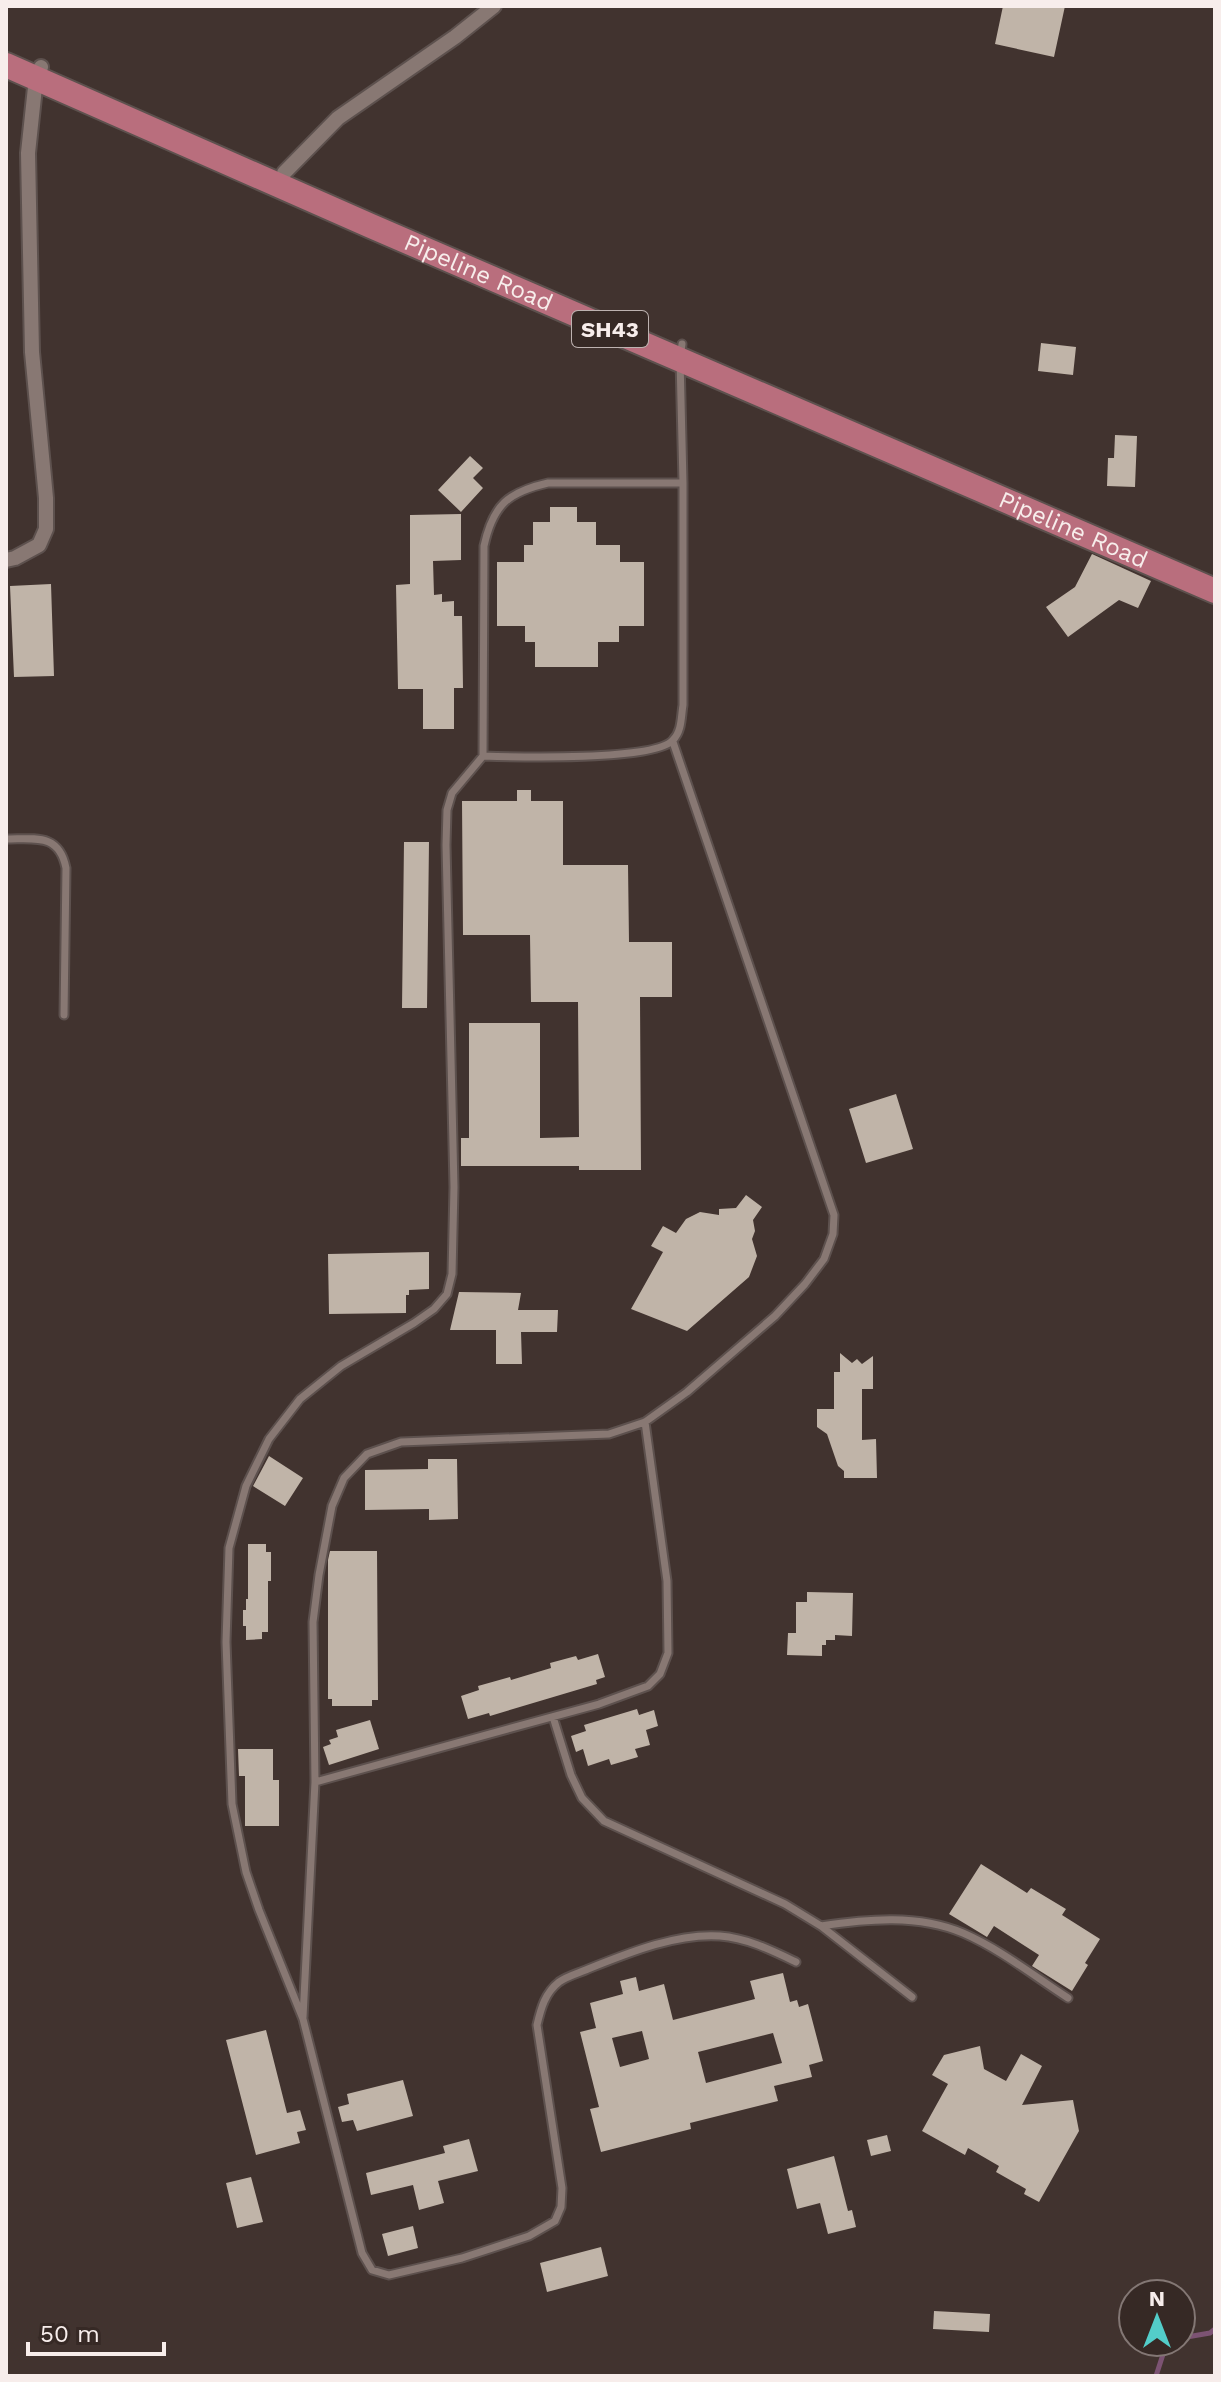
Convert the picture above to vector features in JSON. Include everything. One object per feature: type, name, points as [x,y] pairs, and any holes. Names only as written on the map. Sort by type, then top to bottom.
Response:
[{"type":"main road","name":"Pipeline Road","points":[[6,52],[38,72],[681,352],[1215,591]]},
{"type":"main road","name":"Pipeline Road","points":[[6,65],[38,72],[284,173],[466,259]]},
{"type":"main road","name":"Pipeline Road","points":[[681,352],[1215,575]]},
{"type":"street","points":[[284,173],[338,118],[455,37],[494,6]]},
{"type":"street","points":[[6,560],[39,545],[46,529],[46,498],[32,352],[28,153],[38,72]]},
{"type":"lane","points":[[483,756],[616,754],[659,748],[673,742],[680,729],[683,705],[681,352]]},
{"type":"lane","points":[[683,483],[548,483],[508,497],[489,523],[484,546],[483,756],[452,793],[447,810],[454,1187],[452,1274],[447,1294],[434,1309],[341,1366],[300,1399],[269,1439],[246,1486],[229,1548],[226,1642],[232,1804],[254,1897],[303,2019],[362,2253],[372,2270],[389,2275],[462,2258],[529,2236],[555,2221],[561,2207],[562,2188],[537,2025],[546,1995],[560,1981],[612,1959],[677,1939],[719,1936],[753,1942],[796,1962]]},
{"type":"lane","points":[[303,2019],[315,1782],[313,1622],[332,1506],[344,1478],[367,1454],[401,1442],[609,1434],[645,1422],[687,1392],[775,1316],[824,1259],[833,1234],[834,1215],[673,742]]},
{"type":"lane","points":[[6,839],[44,840],[53,843],[63,856],[66,868],[64,1015]]},
{"type":"lane","points":[[315,1782],[599,1704],[648,1686],[660,1674],[668,1653],[667,1581],[645,1422]]},
{"type":"lane","points":[[553,1717],[576,1787],[604,1821],[785,1904],[821,1926],[912,1997]]},
{"type":"lane","points":[[821,1926],[889,1919],[931,1924],[962,1932],[1068,1998]]},
{"type":"building","points":[[1003,6],[1065,6],[1054,57],[995,44]]},
{"type":"building","points":[[1041,343],[1076,347],[1073,375],[1038,371]]},
{"type":"building","points":[[1115,435],[1137,436],[1135,487],[1107,486],[1108,458],[1114,458]]},
{"type":"building","points":[[470,456],[483,468],[473,478],[483,488],[461,512],[438,490]]},
{"type":"building","points":[[550,507],[577,507],[577,522],[596,522],[596,545],[620,545],[620,562],[644,562],[644,626],[619,626],[619,642],[598,642],[598,667],[535,667],[535,642],[525,642],[525,626],[497,626],[497,562],[524,562],[524,545],[533,545],[533,522],[550,522]]},
{"type":"building","points":[[461,514],[461,560],[433,561],[434,595],[442,594],[442,602],[454,601],[454,616],[462,616],[463,688],[454,688],[454,729],[423,729],[423,689],[398,689],[396,585],[410,584],[410,515]]},
{"type":"building","points":[[1092,554],[1151,581],[1138,608],[1119,600],[1068,637],[1046,607],[1075,587]]},
{"type":"building","points":[[51,584],[54,676],[14,677],[10,586]]},
{"type":"building","points":[[517,790],[531,790],[531,801],[563,801],[563,865],[628,865],[629,942],[672,942],[672,997],[640,997],[641,1170],[579,1170],[579,1166],[461,1166],[461,1138],[469,1138],[469,1023],[540,1023],[540,1138],[579,1137],[578,1002],[531,1002],[530,935],[463,935],[462,801],[517,801]]},
{"type":"building","points":[[404,842],[429,842],[427,1008],[402,1008]]},
{"type":"building","points":[[896,1094],[913,1149],[866,1163],[849,1109]]},
{"type":"building","points":[[746,1195],[762,1207],[753,1220],[755,1231],[752,1239],[757,1256],[749,1277],[687,1331],[631,1309],[663,1252],[651,1246],[663,1226],[676,1233],[686,1219],[700,1212],[719,1215],[719,1209],[736,1208]]},
{"type":"building","points":[[429,1252],[429,1289],[409,1290],[406,1313],[329,1314],[328,1254]]},
{"type":"building","points":[[459,1292],[521,1293],[518,1310],[558,1310],[557,1332],[521,1332],[522,1364],[496,1364],[496,1330],[450,1330]]},
{"type":"building","points":[[840,1353],[852,1363],[857,1359],[862,1364],[873,1356],[873,1389],[862,1389],[862,1440],[876,1439],[877,1478],[844,1478],[844,1471],[838,1466],[827,1434],[817,1427],[817,1409],[834,1409],[834,1372],[840,1372]]},
{"type":"building","points":[[269,1456],[303,1478],[285,1506],[253,1486]]},
{"type":"building","points":[[428,1459],[457,1459],[458,1519],[429,1520],[429,1509],[365,1510],[365,1470],[428,1469]]},
{"type":"building","points":[[248,1544],[266,1544],[266,1552],[271,1552],[268,1632],[262,1632],[262,1639],[246,1640],[246,1626],[243,1626],[243,1610],[246,1610],[248,1599]]},
{"type":"building","points":[[330,1551],[377,1551],[378,1700],[372,1700],[372,1706],[332,1706],[332,1699],[328,1699]]},
{"type":"building","points":[[807,1592],[853,1593],[852,1636],[835,1635],[835,1640],[826,1640],[826,1645],[822,1645],[822,1656],[787,1655],[788,1633],[796,1633],[796,1602],[807,1602]]},
{"type":"building","points":[[598,1654],[605,1677],[596,1680],[597,1684],[490,1716],[489,1713],[468,1719],[461,1696],[479,1690],[478,1686],[551,1668],[550,1663],[576,1656],[578,1660]]},
{"type":"building","points":[[637,1709],[639,1715],[654,1710],[658,1726],[646,1730],[650,1745],[635,1749],[638,1757],[611,1765],[609,1759],[588,1766],[583,1749],[576,1752],[571,1736],[586,1731],[584,1725]]},
{"type":"building","points":[[370,1720],[379,1749],[329,1765],[323,1747],[331,1744],[329,1740],[338,1737],[336,1730]]},
{"type":"building","points":[[238,1749],[273,1749],[273,1780],[279,1780],[279,1826],[245,1826],[245,1776],[239,1776]]},
{"type":"building","points":[[981,1864],[1027,1893],[1031,1888],[1066,1909],[1062,1915],[1100,1939],[1072,1991],[1032,1966],[1039,1955],[994,1926],[987,1937],[949,1914]]},
{"type":"building","points":[[783,1973],[790,2002],[797,2000],[799,2007],[808,2004],[823,2061],[809,2065],[812,2077],[774,2086],[778,2101],[690,2123],[691,2129],[601,2152],[590,2109],[599,2107],[580,2032],[596,2028],[590,2003],[623,1994],[620,1981],[636,1977],[639,1991],[664,1984],[673,2020],[755,1999],[750,1981]],"holes":[[[642,2031],[649,2059],[620,2067],[612,2038]],[[773,2033],[782,2063],[706,2083],[698,2052]]]},
{"type":"building","points":[[266,2030],[287,2113],[300,2110],[306,2130],[297,2132],[300,2143],[256,2155],[226,2040]]},
{"type":"building","points":[[980,2046],[984,2069],[1006,2081],[1021,2054],[1042,2066],[1022,2105],[1073,2100],[1079,2131],[1039,2202],[1024,2194],[1026,2189],[996,2172],[999,2166],[968,2148],[965,2155],[922,2131],[948,2084],[932,2075],[944,2055]]},
{"type":"building","points":[[403,2080],[413,2116],[357,2131],[353,2120],[342,2122],[338,2107],[349,2104],[347,2094]]},
{"type":"building","points":[[887,2135],[891,2151],[871,2156],[867,2140]]},
{"type":"building","points":[[469,2139],[478,2171],[438,2181],[444,2203],[419,2210],[413,2185],[371,2195],[366,2173],[445,2153],[443,2146]]},
{"type":"building","points":[[834,2156],[848,2211],[852,2210],[856,2227],[828,2234],[820,2203],[797,2209],[787,2169]]},
{"type":"building","points":[[251,2177],[263,2222],[237,2228],[226,2183]]},
{"type":"building","points":[[413,2226],[418,2248],[388,2256],[382,2234]]},
{"type":"building","points":[[601,2247],[608,2276],[547,2292],[540,2263]]},
{"type":"building","points":[[934,2311],[990,2314],[989,2332],[933,2329]]},
{"type":"waterway","points":[[1197,2335],[1215,2329]]},
{"type":"waterway","points":[[1156,2376],[1162,2358]]}]
